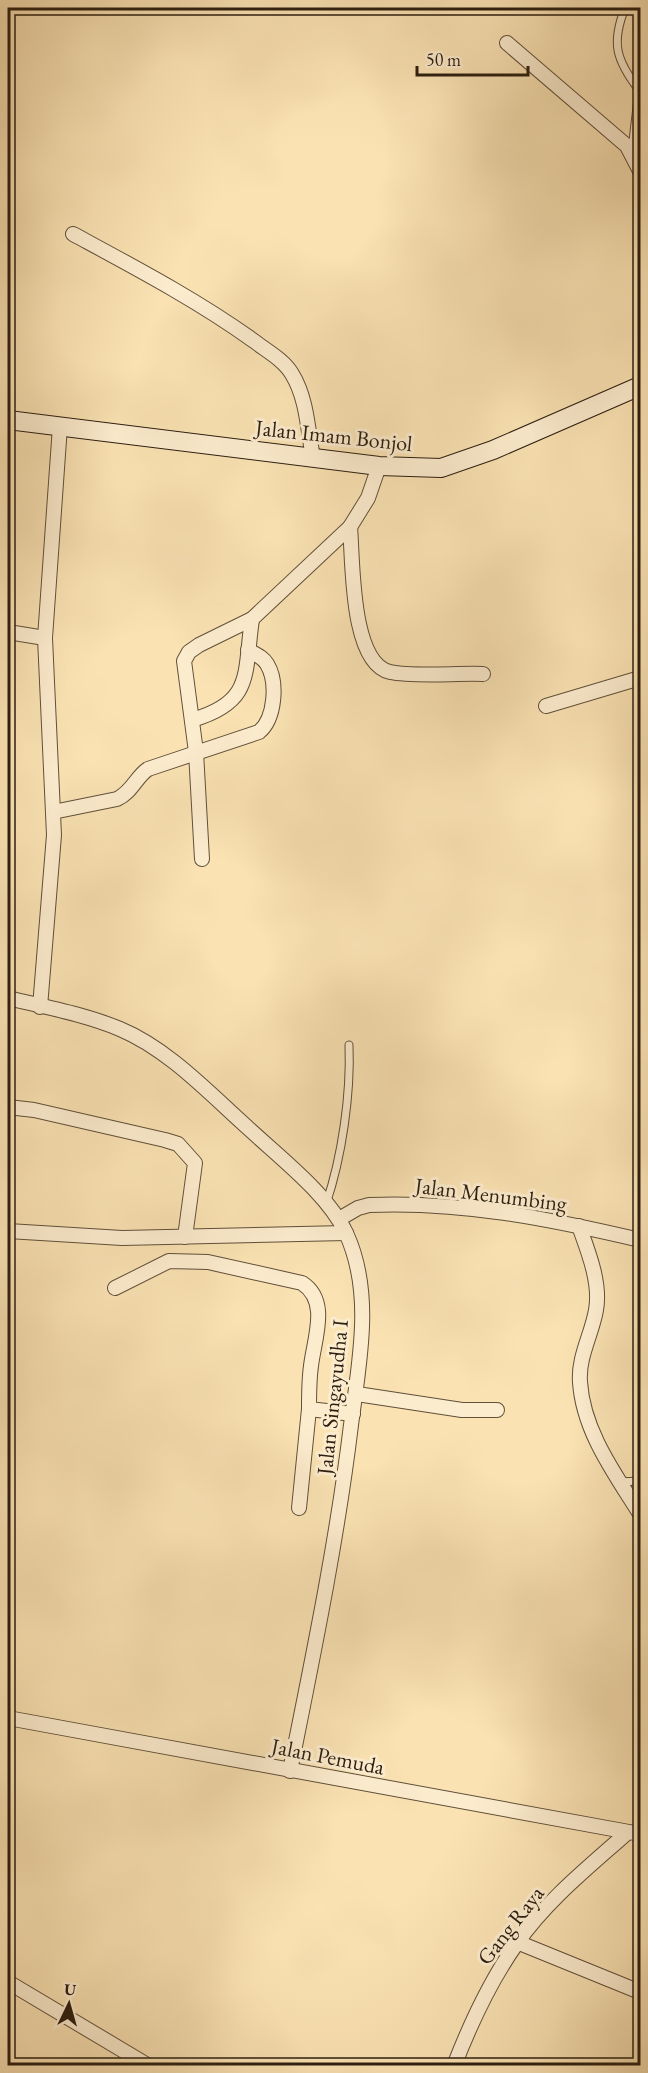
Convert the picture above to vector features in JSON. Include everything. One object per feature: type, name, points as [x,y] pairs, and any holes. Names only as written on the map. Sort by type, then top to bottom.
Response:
[{"type":"main road","name":"Jalan Imam Bonjol","points":[[8,420],[379,466],[441,468],[493,450],[640,386]]},
{"type":"street","points":[[507,43],[632,152],[640,171]]},
{"type":"street","points":[[73,234],[159,281],[233,326],[291,371],[297,384],[313,458]]},
{"type":"street","points":[[40,1006],[54,835],[45,638],[60,426]]},
{"type":"street","points":[[202,859],[196,752],[184,668],[189,652],[252,619],[350,527],[368,498],[379,466]]},
{"type":"street","points":[[350,527],[360,636],[376,663],[390,672],[483,674]]},
{"type":"street","points":[[192,720],[229,705],[241,692],[252,619]]},
{"type":"street","points":[[8,632],[45,638]]},
{"type":"street","points":[[53,812],[117,799],[125,795],[139,775],[148,769],[260,732],[271,719],[273,694],[268,664],[248,650]]},
{"type":"street","points":[[546,706],[640,678]]},
{"type":"street","name":"Jalan Singayudha I","points":[[8,998],[93,1019],[146,1042],[231,1113],[326,1204],[339,1219],[346,1233],[358,1274],[363,1324],[357,1394],[334,1544],[290,1771]]},
{"type":"street","points":[[8,1107],[34,1110],[178,1144],[195,1163],[185,1237]]},
{"type":"street","name":"Jalan Menumbing","points":[[339,1219],[358,1208],[398,1204],[502,1212],[640,1240]]},
{"type":"street","points":[[579,1226],[597,1293],[597,1308],[582,1362],[580,1381],[586,1412],[595,1438],[640,1514]]},
{"type":"street","points":[[8,1231],[122,1238],[346,1233]]},
{"type":"street","points":[[115,1288],[169,1261],[208,1262],[302,1283],[310,1288],[318,1304],[317,1326],[310,1367],[304,1484],[299,1508]]},
{"type":"street","points":[[357,1394],[462,1410],[497,1410]]},
{"type":"street","points":[[309,1409],[353,1414]]},
{"type":"street","name":"Jalan Pemuda","points":[[8,1718],[634,1833]]},
{"type":"street","name":"Gang Raya","points":[[455,2065],[474,2015],[517,1942],[566,1887],[634,1833]]},
{"type":"street","points":[[517,1942],[640,1992]]},
{"type":"street","points":[[8,1982],[149,2066]]},
{"type":"lane","points":[[625,8],[617,32],[618,55],[620,63],[640,89],[632,152]]},
{"type":"lane","points":[[326,1204],[334,1182],[342,1135],[349,1079],[349,1045]]},
{"type":"lane","points":[[619,1482],[640,1481]]}]
